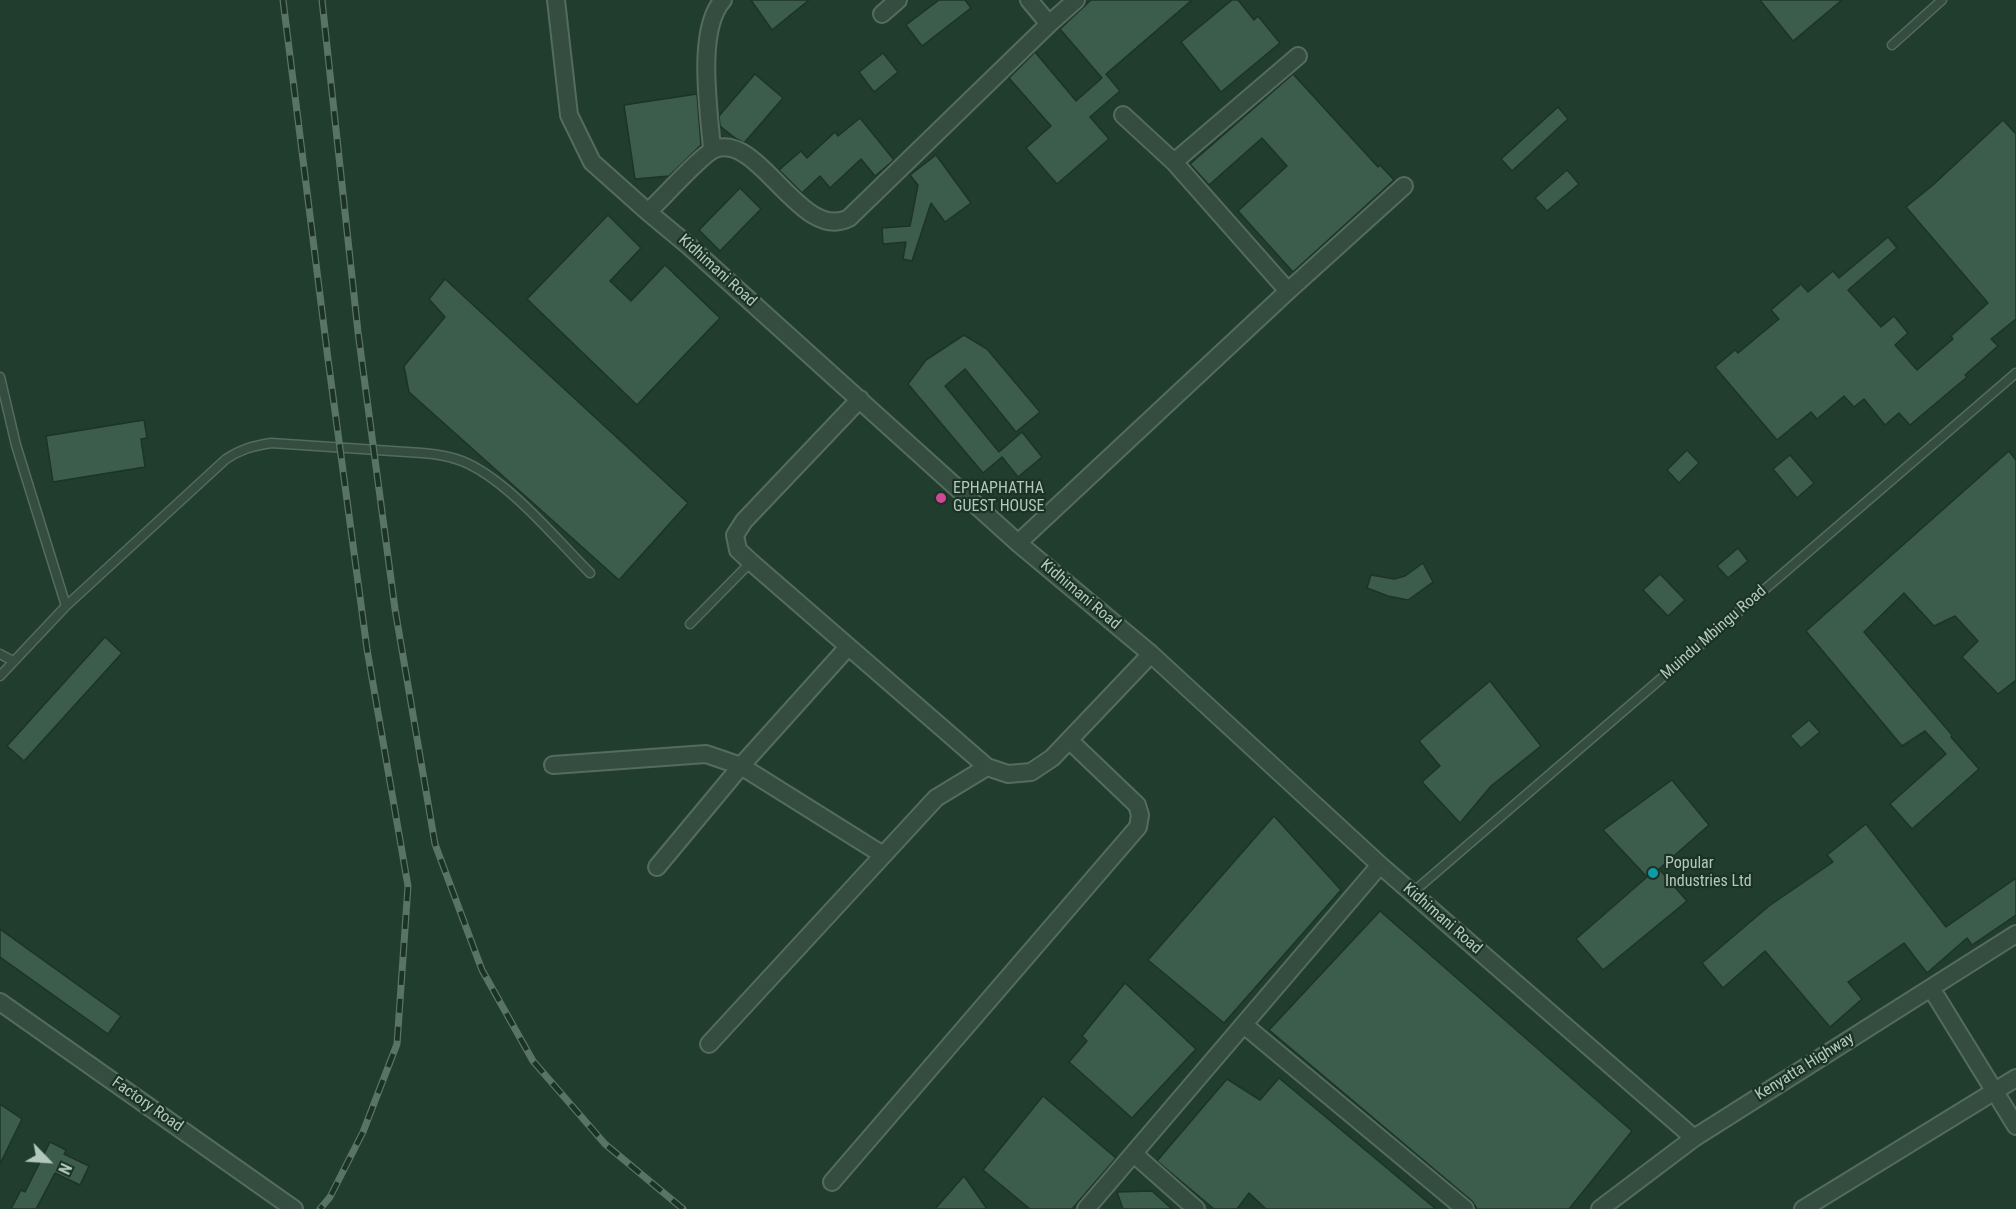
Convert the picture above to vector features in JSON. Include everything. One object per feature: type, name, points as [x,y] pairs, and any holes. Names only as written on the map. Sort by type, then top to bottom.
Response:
[{"type":"street","name":"Kidhimani Road","points":[[556,0],[569,115],[592,162],[689,246],[1018,543],[1151,654],[1380,865],[1694,1138]]},
{"type":"street","points":[[712,149],[707,94],[707,45],[710,22],[716,8],[723,0]]},
{"type":"street","points":[[882,14],[898,0]]},
{"type":"street","points":[[1029,0],[1048,24]]},
{"type":"street","points":[[648,212],[712,149],[727,146],[745,152],[801,207],[818,216],[837,222],[843,221],[849,218],[1048,24],[1076,0]]},
{"type":"street","points":[[1174,162],[1298,56]]},
{"type":"street","points":[[1123,115],[1174,162],[1288,291]]},
{"type":"street","points":[[1018,543],[1404,186]]},
{"type":"street","points":[[860,399],[744,521],[735,535],[738,549],[751,562],[987,767],[1008,774],[1031,772],[1052,758],[1151,654]]},
{"type":"street","points":[[657,867],[741,766],[848,647]]},
{"type":"street","points":[[832,1182],[1138,827],[1140,815],[1137,805],[1069,740]]},
{"type":"street","points":[[553,765],[706,754],[741,766],[883,855]]},
{"type":"street","points":[[709,1044],[936,798],[987,767]]},
{"type":"street","points":[[1086,1209],[1380,865]]},
{"type":"street","name":"Kenyatta Highway","points":[[1600,1209],[1694,1138],[2016,934]]},
{"type":"street","points":[[1931,988],[2016,1126]]},
{"type":"street","name":"Factory Road","points":[[0,1002],[294,1209]]},
{"type":"street","points":[[1244,1025],[1465,1209]]},
{"type":"street","points":[[1803,1209],[2016,1078]]},
{"type":"street","points":[[1134,1154],[1196,1209]]},
{"type":"lane","points":[[1892,45],[1942,0]]},
{"type":"lane","name":"Muindu Mbingu Road","points":[[1412,893],[2016,373]]},
{"type":"lane","points":[[0,377],[16,445],[66,606]]},
{"type":"lane","points":[[0,676],[66,606],[226,459],[239,450],[253,446],[271,444],[433,454],[464,462],[484,472],[510,492],[590,573]]},
{"type":"lane","points":[[690,624],[751,562]]},
{"type":"lane","points":[[0,654],[13,661]]},
{"type":"building","points":[[751,0],[809,0],[772,30]]},
{"type":"building","points":[[939,0],[965,0],[971,8],[922,46],[906,25]]},
{"type":"building","points":[[1091,0],[1192,0],[1106,74],[1120,91],[1090,117],[1109,139],[1057,184],[1026,148],[1051,126],[1009,78],[1035,52],[1076,101],[1102,78],[1060,29]]},
{"type":"building","points":[[1232,0],[1238,0],[1254,20],[1258,16],[1280,43],[1221,92],[1181,42]]},
{"type":"building","points":[[1760,0],[1842,0],[1793,41]]},
{"type":"building","points":[[883,53],[898,72],[874,92],[859,72]]},
{"type":"building","points":[[755,74],[783,98],[744,143],[720,126],[719,116]]},
{"type":"building","points":[[1293,74],[1378,167],[1380,165],[1394,180],[1293,272],[1238,211],[1287,166],[1262,138],[1209,185],[1190,164]]},
{"type":"building","points":[[697,94],[701,145],[669,176],[635,179],[624,105]]},
{"type":"building","points":[[1558,107],[1568,119],[1512,171],[1501,159]]},
{"type":"building","points":[[860,118],[894,160],[875,176],[861,159],[830,188],[820,176],[802,193],[779,170],[801,151],[807,158],[835,132],[838,136]]},
{"type":"building","points":[[2003,120],[2016,134],[2016,319],[1991,339],[1998,346],[1965,375],[1967,377],[1910,425],[1899,413],[1885,425],[1864,399],[1854,407],[1844,396],[1817,419],[1811,412],[1777,440],[1715,367],[1735,350],[1738,353],[1779,319],[1771,310],[1801,284],[1808,292],[1833,271],[1839,278],[1888,237],[1897,248],[1848,290],[1881,327],[1894,316],[1908,333],[1895,345],[1917,370],[1953,339],[1951,336],[1988,303],[1906,207]]},
{"type":"building","points":[[936,155],[971,203],[945,222],[931,203],[912,261],[903,259],[906,242],[883,244],[882,228],[910,226],[918,185],[910,175]]},
{"type":"building","points":[[1567,170],[1579,184],[1547,211],[1535,198]]},
{"type":"building","points":[[740,188],[761,209],[720,251],[699,230]]},
{"type":"building","points":[[608,215],[641,248],[610,281],[631,301],[665,265],[720,318],[637,405],[527,299]]},
{"type":"building","points":[[445,279],[688,503],[619,580],[409,392],[404,366],[445,317],[429,299]]},
{"type":"building","points":[[964,335],[987,349],[1040,412],[1016,432],[965,369],[945,386],[999,452],[1022,432],[1042,457],[1018,477],[1002,457],[983,473],[908,384],[926,360]]},
{"type":"building","points":[[144,420],[147,438],[141,439],[145,467],[53,482],[46,436]]},
{"type":"building","points":[[1687,450],[1699,463],[1679,483],[1667,470]]},
{"type":"building","points":[[2009,451],[2016,460],[2016,680],[1998,694],[1962,657],[1978,641],[1955,616],[1934,626],[1904,593],[1864,632],[1979,769],[1912,829],[1890,804],[1946,754],[1925,731],[1902,746],[1806,631]]},
{"type":"building","points":[[1790,455],[1814,483],[1797,498],[1773,469]]},
{"type":"building","points":[[1738,548],[1748,561],[1728,578],[1717,566]]},
{"type":"building","points":[[1423,563],[1433,582],[1408,600],[1367,588],[1371,575],[1394,579],[1405,576]]},
{"type":"building","points":[[1660,574],[1685,600],[1668,616],[1643,590]]},
{"type":"building","points":[[105,637],[122,653],[24,761],[7,746]]},
{"type":"building","points":[[1490,681],[1541,746],[1491,786],[1460,823],[1422,782],[1440,766],[1419,741]]},
{"type":"building","points":[[1809,720],[1820,732],[1801,748],[1790,736]]},
{"type":"building","name":"Popular Industries Ltd","points":[[1672,780],[1709,825],[1659,869],[1687,901],[1603,970],[1576,939],[1647,877],[1603,830]]},
{"type":"building","points":[[1274,816],[1341,890],[1224,1023],[1148,960]]},
{"type":"building","points":[[1866,824],[1946,927],[2016,878],[2016,915],[1972,945],[1967,938],[1927,973],[1904,943],[1848,982],[1862,999],[1830,1027],[1765,951],[1723,988],[1702,963],[1769,906],[1833,862],[1827,855]]},
{"type":"building","points":[[1380,911],[1632,1131],[1569,1209],[1477,1209],[1472,1201],[1269,1030]]},
{"type":"building","points":[[0,929],[121,1016],[108,1034],[0,957]]},
{"type":"building","points":[[1125,983],[1196,1049],[1132,1118],[1069,1062],[1087,1041],[1082,1036]]},
{"type":"building","points":[[1279,1078],[1436,1209],[1266,1209],[1249,1193],[1237,1209],[1214,1209],[1157,1161],[1227,1079],[1260,1100]]},
{"type":"building","points":[[1043,1096],[1116,1158],[1072,1209],[1030,1209],[983,1170]]},
{"type":"building","points":[[0,1104],[22,1119],[0,1164]]},
{"type":"building","points":[[50,1142],[66,1150],[64,1154],[89,1166],[80,1185],[55,1173],[36,1209],[11,1209],[21,1190],[25,1192]]},
{"type":"building","points":[[964,1176],[987,1209],[935,1209]]},
{"type":"building","points":[[1152,1191],[1172,1209],[1123,1209],[1117,1192]]},
{"type":"railway","points":[[283,0],[367,649],[408,886],[397,1044],[363,1132],[330,1197],[320,1209]]},
{"type":"railway","points":[[322,0],[358,332],[395,609],[435,844],[482,970],[533,1061],[605,1144],[683,1209]]},
{"type":"place","name":"EPHAPHATHA GUEST HOUSE","points":[[941,498]]},
{"type":"place","name":"Popular Industries Ltd","points":[[1653,873]]}]
